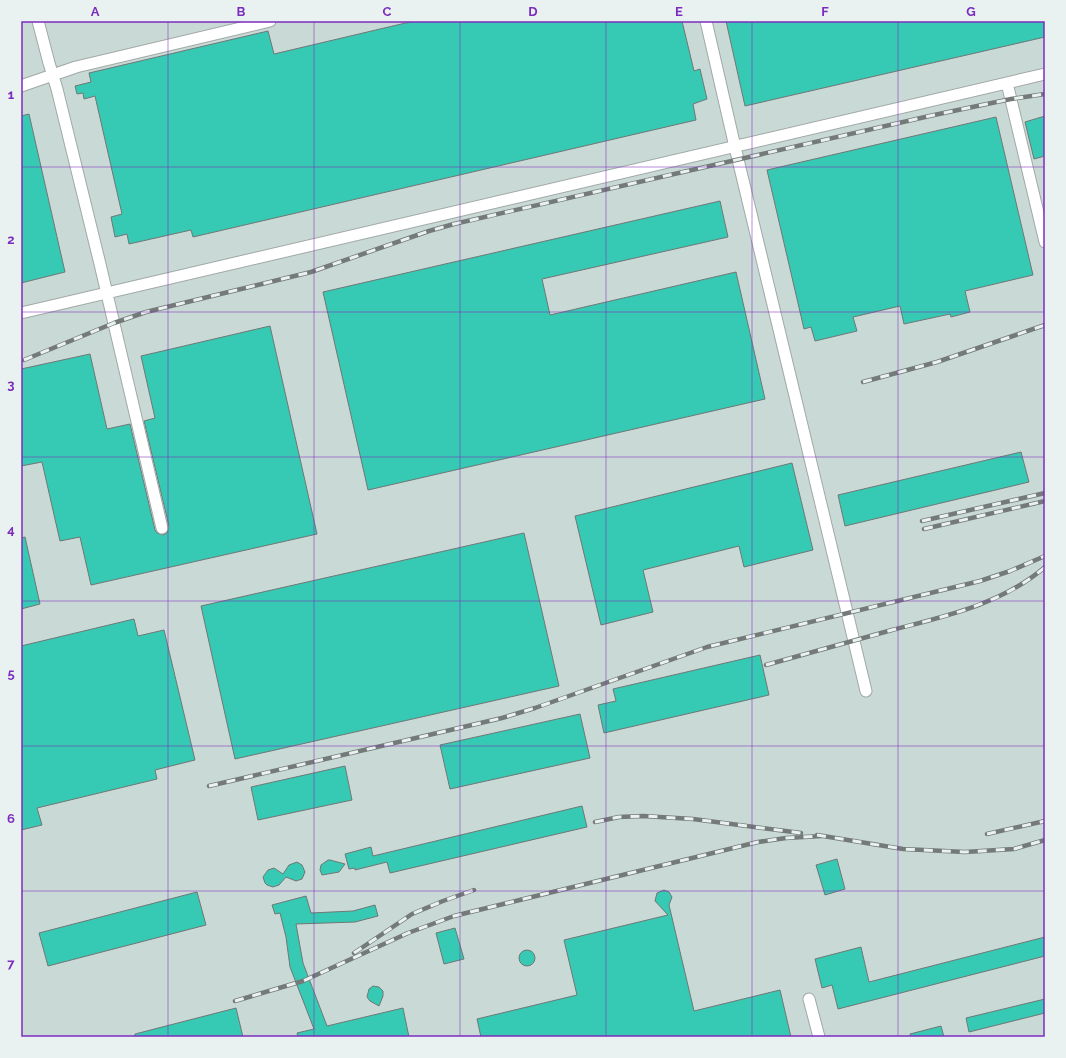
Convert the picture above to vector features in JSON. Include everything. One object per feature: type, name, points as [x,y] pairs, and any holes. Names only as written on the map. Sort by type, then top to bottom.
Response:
[{"type":"lane","points":[[38,21],[57,89],[107,293],[162,528]]},
{"type":"lane","points":[[21,86],[76,67],[270,21]]},
{"type":"lane","points":[[706,21],[866,691]]},
{"type":"lane","points":[[21,313],[1045,74]]},
{"type":"lane","points":[[1007,83],[1045,242]]},
{"type":"lane","points":[[809,999],[819,1037]]},
{"type":"shaded area","points":[[21,21],[1045,21],[1045,1037],[21,1037]]},
{"type":"building","points":[[414,21],[682,21],[694,71],[700,69],[707,99],[693,104],[696,120],[193,237],[191,230],[129,244],[127,234],[115,237],[111,217],[122,214],[95,96],[84,99],[83,93],[77,94],[75,86],[91,82],[89,73],[268,31],[274,54]]},
{"type":"building","points":[[726,21],[1045,21],[1045,37],[745,106]]},
{"type":"building","points":[[29,114],[65,272],[21,283],[21,116]]},
{"type":"building","points":[[1045,116],[1045,156],[1034,159],[1025,122]]},
{"type":"building","points":[[996,117],[1033,275],[965,291],[970,312],[951,317],[950,314],[904,324],[900,306],[853,317],[857,331],[815,341],[811,327],[804,329],[767,170]]},
{"type":"building","points":[[720,201],[728,237],[542,279],[550,315],[736,272],[765,399],[368,490],[323,292]]},
{"type":"building","points":[[270,326],[317,534],[91,585],[80,537],[60,541],[42,462],[21,466],[21,369],[90,354],[107,429],[130,424],[155,530],[157,533],[163,535],[167,533],[169,526],[144,421],[155,418],[141,356]]},
{"type":"building","points":[[1021,452],[1029,482],[845,526],[838,495]]},
{"type":"building","points":[[792,463],[813,550],[744,567],[739,546],[643,570],[653,612],[601,625],[575,516]]},
{"type":"building","points":[[524,533],[559,686],[235,759],[201,606]]},
{"type":"building","points":[[25,537],[40,604],[21,609],[21,538]]},
{"type":"building","points":[[134,619],[138,636],[164,630],[195,760],[155,770],[157,779],[37,808],[42,825],[21,830],[21,646]]},
{"type":"building","points":[[760,655],[769,695],[604,733],[598,705],[616,701],[613,689]]},
{"type":"building","points":[[580,714],[590,758],[450,789],[440,745]]},
{"type":"building","points":[[345,766],[352,800],[258,820],[251,787]]},
{"type":"building","points":[[582,806],[587,827],[390,873],[387,862],[355,870],[355,868],[349,869],[345,854],[371,847],[373,856]]},
{"type":"building","points":[[837,859],[845,889],[825,895],[816,865]]},
{"type":"building","points":[[328,860],[345,864],[339,872],[322,875],[320,870],[321,865]]},
{"type":"building","points":[[297,862],[302,865],[305,872],[302,879],[296,881],[286,877],[279,885],[273,887],[265,883],[263,877],[268,870],[274,868],[283,874],[289,865]]},
{"type":"building","points":[[664,890],[669,892],[672,897],[669,905],[694,1011],[780,990],[791,1037],[481,1037],[477,1019],[577,995],[564,940],[668,915],[655,901],[657,893]]},
{"type":"building","points":[[197,892],[206,925],[48,966],[39,933]]},
{"type":"building","points":[[306,896],[311,913],[353,911],[375,905],[378,916],[355,922],[296,924],[303,963],[327,1026],[403,1008],[409,1037],[298,1037],[297,1033],[314,1029],[290,967],[286,937],[280,913],[275,914],[272,905]]},
{"type":"building","points":[[455,928],[464,959],[444,964],[436,933]]},
{"type":"building","points":[[1045,937],[1045,956],[838,1009],[832,985],[822,988],[815,959],[861,947],[869,982]]},
{"type":"building","points":[[524,950],[530,950],[535,955],[533,964],[530,966],[524,966],[519,961],[519,955]]},
{"type":"building","points":[[373,986],[379,987],[383,991],[383,996],[379,1006],[370,1001],[367,997],[369,989]]},
{"type":"building","points":[[1045,999],[1045,1013],[969,1032],[966,1018]]},
{"type":"building","points":[[236,1008],[243,1037],[135,1037],[135,1034]]},
{"type":"building","points":[[941,1026],[944,1037],[911,1037],[910,1034]]},
{"type":"railway","points":[[24,360],[114,323],[146,312],[311,272],[429,231],[454,224],[934,115],[1011,99],[1045,94]]},
{"type":"railway","points":[[863,382],[937,362],[1045,325]]},
{"type":"railway","points":[[922,521],[1045,493]]},
{"type":"railway","points":[[924,529],[1045,501]]},
{"type":"railway","points":[[209,786],[502,718],[535,708],[707,647],[980,581],[1010,571],[1045,556]]},
{"type":"railway","points":[[766,665],[953,614],[973,607],[992,600],[1011,590],[1028,580],[1045,567]]},
{"type":"railway","points":[[595,822],[619,817],[643,816],[693,819],[801,833]]},
{"type":"railway","points":[[987,834],[1045,821]]},
{"type":"railway","points":[[817,835],[903,849],[965,852],[1014,849],[1045,840]]},
{"type":"railway","points":[[235,1001],[303,981],[408,933],[454,916],[758,842],[786,838],[822,836]]},
{"type":"railway","points":[[354,953],[412,914],[474,890]]}]
